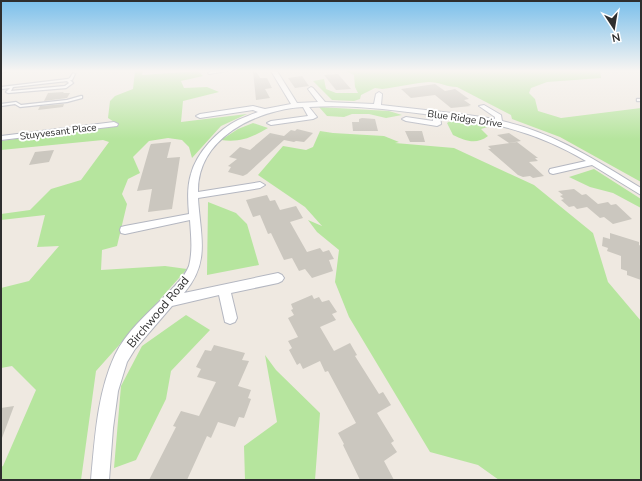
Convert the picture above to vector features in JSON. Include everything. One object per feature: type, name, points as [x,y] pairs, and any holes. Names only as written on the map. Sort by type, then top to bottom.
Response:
[{"type":"street","points":[[271,123],[313,117],[300,105],[291,93]]},
{"type":"street","points":[[314,93],[322,103]]},
{"type":"street","name":"Blue Ridge Drive","points":[[300,105],[378,101],[428,112],[498,121],[544,136],[593,162],[641,192]]},
{"type":"street","name":"Birchwood Road","points":[[100,480],[110,395],[117,369],[129,345],[185,283],[195,264],[197,244],[193,196],[195,178],[200,162],[216,140],[240,122],[266,112],[300,105]]},
{"type":"street","points":[[482,106],[499,116],[498,121]]},
{"type":"street","points":[[200,116],[253,108],[266,112]]},
{"type":"street","points":[[406,119],[437,124],[436,113]]},
{"type":"street","name":"Stuyvesant Place","points":[[1,138],[114,124]]},
{"type":"street","points":[[553,171],[593,162]]},
{"type":"street","points":[[193,196],[260,185]]},
{"type":"street","points":[[125,230],[194,216]]},
{"type":"street","points":[[169,301],[278,278]]},
{"type":"street","points":[[224,290],[230,318]]},
{"type":"lane","points":[[1,105],[16,103],[20,106],[67,101],[81,97]]},
{"type":"green space","points":[[122,93],[213,93],[183,101],[181,122],[247,114],[221,126],[192,158],[189,147],[182,140],[168,138],[149,141],[133,157],[140,173],[128,179],[122,194],[127,204],[117,246],[102,250],[101,270],[165,266],[187,269],[96,371],[81,480],[1,480],[1,467],[3,466],[36,390],[12,366],[1,368],[1,288],[29,281],[59,246],[37,247],[45,215],[1,220],[1,214],[30,210],[51,189],[81,180],[109,142],[103,140],[1,150],[1,141],[119,125],[108,118],[110,101],[115,96]]},
{"type":"green space","points":[[325,93],[364,93],[361,95],[360,99],[354,101],[332,100]]},
{"type":"green space","points":[[469,93],[529,93],[535,99],[538,111],[561,118],[641,108],[641,182],[560,137],[512,119],[511,115]]},
{"type":"green space","points":[[319,107],[389,111],[402,115],[386,118],[369,114],[352,114],[344,117],[327,116]]},
{"type":"green space","points":[[453,119],[484,123],[511,129],[491,126],[481,129],[488,136],[484,139],[471,141],[453,135],[447,123]]},
{"type":"green space","points":[[253,123],[268,128],[240,140],[221,140],[238,129]]},
{"type":"green space","points":[[320,131],[384,136],[399,142],[395,143],[454,148],[534,185],[593,233],[608,282],[641,321],[641,480],[499,480],[478,465],[430,452],[349,317],[335,282],[339,250],[317,232],[308,220],[322,226],[305,207],[258,175],[283,146],[306,150],[313,147]]},
{"type":"green space","points":[[594,169],[641,199],[641,208],[613,193],[590,187],[569,177]]},
{"type":"green space","points":[[208,202],[236,213],[247,224],[259,265],[207,275]]},
{"type":"green space","points":[[186,315],[210,330],[171,371],[166,399],[136,460],[114,468],[121,386],[142,346]]},
{"type":"green space","points":[[265,355],[276,370],[320,413],[315,480],[245,480],[244,446],[277,422]]},
{"type":"building","points":[[48,93],[70,93],[67,98],[44,101]]},
{"type":"building","points":[[255,93],[267,93],[270,98],[256,100]]},
{"type":"building","points":[[406,93],[461,93],[469,99],[464,100],[471,106],[451,108],[435,95],[411,98]]},
{"type":"building","points":[[64,104],[63,107],[38,110],[40,106]]},
{"type":"building","points":[[359,119],[375,119],[378,131],[353,131],[352,122],[359,122]]},
{"type":"building","points":[[297,129],[313,133],[304,142],[284,140],[243,176],[228,172],[231,167],[228,166],[237,159],[229,157],[240,147],[250,150],[270,133],[284,136],[291,130],[295,131]]},
{"type":"building","points":[[405,131],[422,131],[425,142],[410,142]]},
{"type":"building","points":[[509,133],[521,141],[509,143],[497,135]]},
{"type":"building","points":[[171,142],[167,158],[180,157],[172,209],[148,212],[152,189],[137,191],[150,146],[151,144]]},
{"type":"building","points":[[517,142],[538,158],[535,158],[538,161],[529,162],[544,176],[533,178],[530,176],[523,177],[518,175],[488,149],[491,149],[488,146]]},
{"type":"building","points":[[54,150],[49,162],[29,165],[35,152]]},
{"type":"building","points":[[574,189],[582,195],[586,194],[598,204],[608,202],[611,205],[616,204],[632,219],[613,224],[604,217],[600,218],[587,207],[577,209],[574,206],[569,207],[561,200],[564,199],[560,196],[563,195],[558,191]]},
{"type":"building","points":[[267,195],[270,201],[275,200],[280,210],[296,206],[303,218],[290,222],[307,252],[320,248],[323,252],[329,250],[334,259],[329,260],[333,271],[312,278],[305,269],[299,271],[292,258],[284,260],[271,233],[268,234],[260,215],[253,217],[246,200]]},
{"type":"building","points":[[610,233],[639,242],[639,245],[641,246],[641,280],[627,275],[627,271],[621,269],[621,256],[607,251],[608,248],[602,246],[603,237],[610,239]]},
{"type":"building","points":[[312,295],[314,299],[319,297],[322,302],[329,300],[337,312],[332,314],[336,320],[320,327],[334,351],[350,343],[357,355],[355,356],[379,394],[383,392],[391,405],[377,413],[394,441],[391,443],[397,452],[384,461],[394,480],[360,480],[338,433],[356,423],[328,371],[325,372],[320,361],[303,369],[300,363],[297,365],[289,350],[292,348],[288,341],[298,337],[288,318],[294,315],[291,310],[293,309],[291,304]]},
{"type":"building","points":[[214,345],[245,353],[242,360],[249,361],[238,386],[251,390],[248,398],[251,399],[244,418],[239,417],[235,427],[218,422],[211,438],[207,436],[187,480],[149,480],[176,427],[173,426],[181,411],[199,416],[216,382],[197,377],[201,369],[196,367],[205,350],[211,351]]},
{"type":"building","points":[[14,406],[2,438],[1,438],[1,408]]}]
